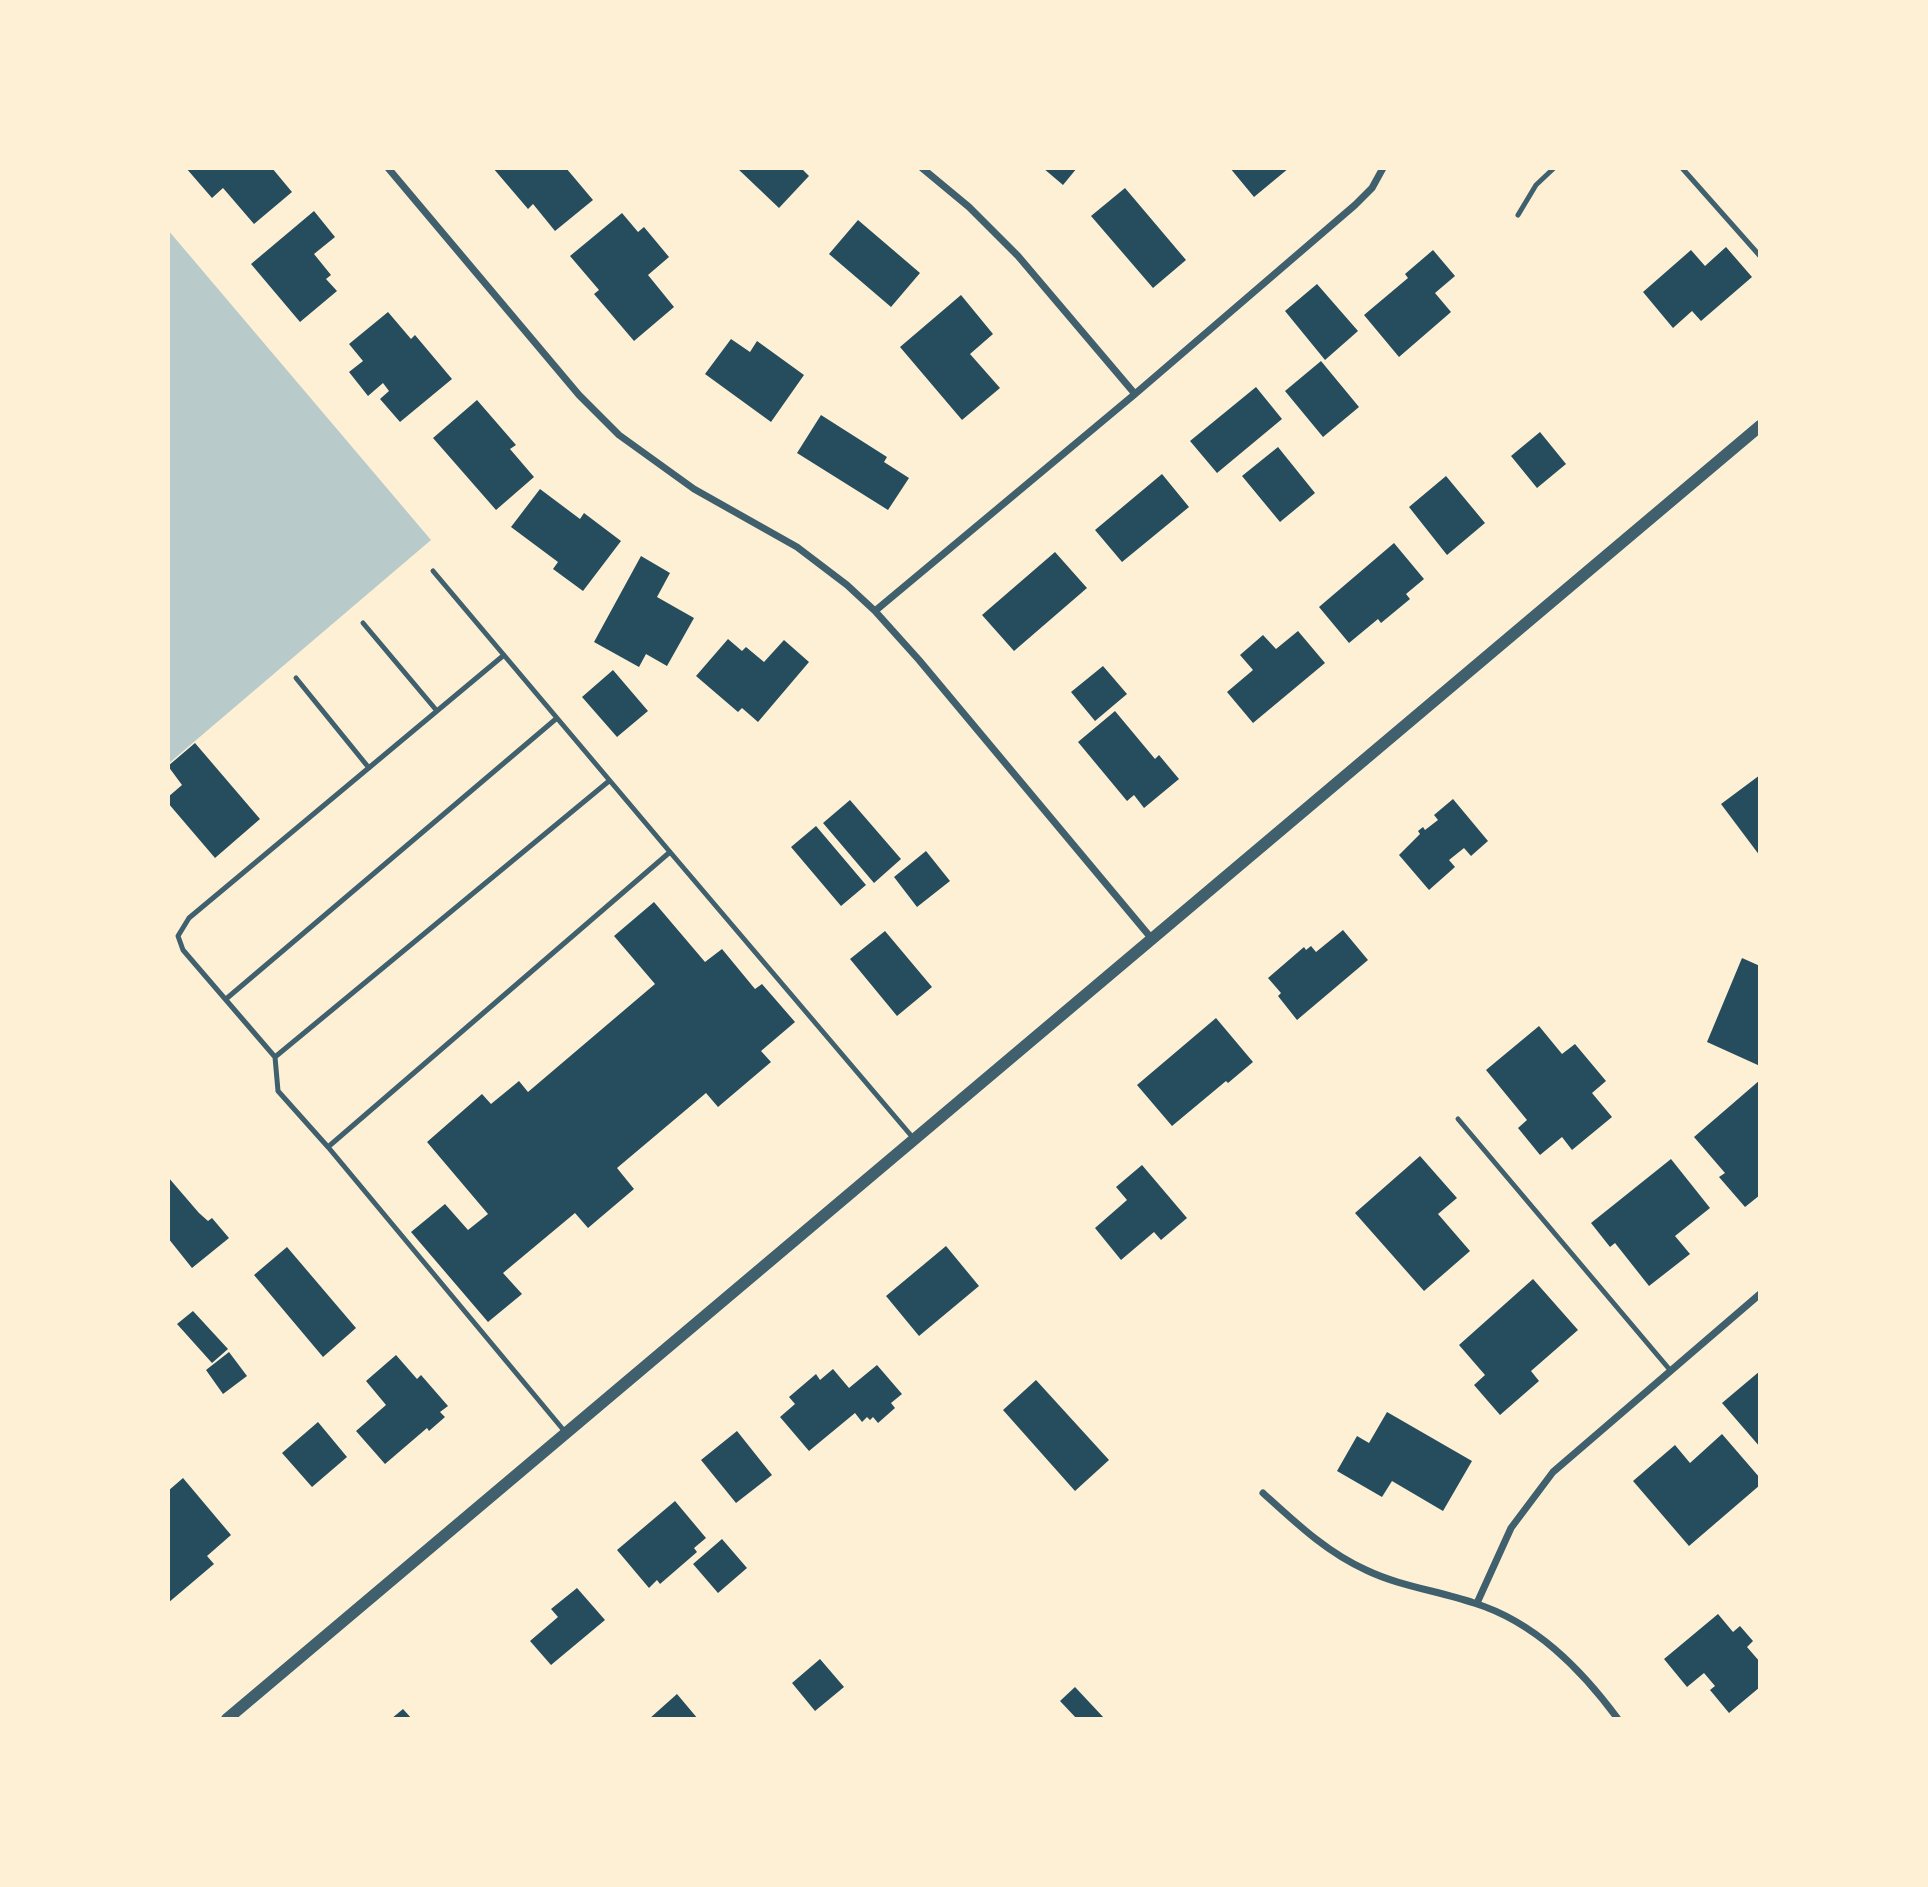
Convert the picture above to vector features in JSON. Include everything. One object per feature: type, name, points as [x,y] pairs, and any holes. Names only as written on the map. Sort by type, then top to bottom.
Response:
[{"type":"street","points":[[388,168],[579,396],[619,435],[694,489],[797,547],[847,585],[875,611],[1152,939]]},
{"type":"street","points":[[922,168],[969,207],[1018,256],[1135,394]]},
{"type":"street","points":[[875,611],[1135,394],[1355,205],[1372,188],[1383,168]]},
{"type":"street","points":[[227,1719],[1760,426]]},
{"type":"street","points":[[1477,1604],[1511,1528],[1538,1489],[1584,1442],[1760,1294]]},
{"type":"street","points":[[1263,1493],[1322,1544],[1368,1572],[1477,1604],[1514,1621],[1553,1647],[1587,1681],[1618,1719]]},
{"type":"lane","points":[[1518,215],[1536,185],[1553,168]]},
{"type":"lane","points":[[1682,168],[1760,256]]},
{"type":"lane","points":[[433,571],[914,1139]]},
{"type":"lane","points":[[363,623],[437,711]]},
{"type":"lane","points":[[504,655],[183,926],[178,936],[183,950],[275,1058],[278,1091],[328,1147],[566,1433]]},
{"type":"lane","points":[[296,678],[369,768]]},
{"type":"lane","points":[[226,999],[557,718]]},
{"type":"lane","points":[[275,1058],[609,780]]},
{"type":"lane","points":[[328,1147],[670,852]]},
{"type":"lane","points":[[1458,1119],[1670,1370]]},
{"type":"shaded area","points":[[168,230],[431,540],[168,764]]},
{"type":"building","points":[[186,168],[272,168],[292,192],[254,224],[223,188],[212,198]]},
{"type":"building","points":[[493,168],[566,168],[593,200],[555,231],[533,204],[528,209]]},
{"type":"building","points":[[737,168],[801,168],[809,176],[779,208]]},
{"type":"building","points":[[1043,168],[1077,168],[1063,185]]},
{"type":"building","points":[[1230,168],[1289,168],[1254,197]]},
{"type":"building","points":[[1125,188],[1186,260],[1153,288],[1091,216]]},
{"type":"building","points":[[314,211],[335,237],[314,254],[331,275],[326,279],[337,291],[300,322],[251,264]]},
{"type":"building","points":[[622,213],[638,232],[644,227],[669,257],[648,275],[674,307],[634,341],[594,294],[599,290],[570,256]]},
{"type":"building","points":[[858,220],[920,273],[891,307],[829,254]]},
{"type":"building","points":[[1726,247],[1752,277],[1701,321],[1692,311],[1673,328],[1643,292],[1691,250],[1705,266]]},
{"type":"building","points":[[1433,250],[1455,276],[1435,293],[1451,312],[1399,357],[1364,315],[1408,278],[1405,274]]},
{"type":"building","points":[[1317,284],[1358,331],[1325,360],[1285,311]]},
{"type":"building","points":[[961,295],[993,334],[970,354],[1000,388],[962,420],[900,347]]},
{"type":"building","points":[[388,312],[411,339],[415,335],[452,379],[400,422],[380,399],[389,391],[383,383],[368,396],[349,372],[363,361],[349,344]]},
{"type":"building","points":[[731,339],[750,352],[757,341],[804,375],[771,422],[705,374]]},
{"type":"building","points":[[1321,361],[1359,407],[1323,437],[1285,391]]},
{"type":"building","points":[[1256,387],[1282,419],[1217,473],[1190,441]]},
{"type":"building","points":[[477,400],[516,445],[510,449],[534,477],[496,510],[433,438]]},
{"type":"building","points":[[821,415],[887,457],[884,462],[909,478],[888,510],[797,453]]},
{"type":"building","points":[[1540,432],[1566,464],[1537,488],[1511,456]]},
{"type":"building","points":[[1278,447],[1315,493],[1280,522],[1242,476]]},
{"type":"building","points":[[1162,474],[1189,507],[1122,562],[1095,530]]},
{"type":"building","points":[[1446,476],[1485,523],[1447,555],[1409,507]]},
{"type":"building","points":[[540,489],[580,519],[584,513],[621,541],[583,591],[553,569],[558,562],[511,527]]},
{"type":"building","points":[[1394,543],[1424,579],[1406,594],[1410,599],[1381,623],[1378,619],[1349,643],[1319,607]]},
{"type":"building","points":[[1055,552],[1087,588],[1014,651],[982,615]]},
{"type":"building","points":[[641,556],[670,573],[657,597],[694,618],[667,666],[646,654],[639,667],[594,642]]},
{"type":"building","points":[[1298,631],[1325,663],[1253,723],[1227,692],[1253,670],[1240,655],[1263,635],[1276,649]]},
{"type":"building","points":[[728,639],[742,651],[746,647],[764,662],[784,640],[809,662],[758,722],[742,708],[738,712],[696,676]]},
{"type":"building","points":[[1103,666],[1127,694],[1095,721],[1071,692]]},
{"type":"building","points":[[613,670],[648,711],[617,737],[582,697]]},
{"type":"building","points":[[1115,711],[1155,759],[1159,755],[1179,779],[1144,808],[1134,795],[1127,801],[1078,742]]},
{"type":"building","points":[[195,743],[260,819],[215,858],[168,803],[168,797],[182,785],[168,766]]},
{"type":"building","points":[[1760,775],[1760,856],[1721,804]]},
{"type":"building","points":[[1453,799],[1488,841],[1471,856],[1464,848],[1449,860],[1455,867],[1429,890],[1399,855],[1420,834],[1418,831],[1423,827],[1425,830],[1438,820],[1434,815]]},
{"type":"building","points":[[850,800],[901,859],[874,883],[823,823]]},
{"type":"building","points":[[816,826],[866,885],[841,906],[791,847]]},
{"type":"building","points":[[926,851],[950,881],[917,907],[894,877]]},
{"type":"building","points":[[654,902],[705,962],[722,949],[755,989],[762,984],[795,1022],[761,1051],[771,1062],[718,1107],[706,1093],[617,1168],[634,1189],[588,1228],[575,1213],[503,1273],[522,1294],[488,1322],[411,1232],[445,1204],[468,1230],[488,1214],[427,1142],[482,1094],[491,1104],[519,1081],[528,1092],[655,984],[614,936]]},
{"type":"building","points":[[1343,930],[1368,960],[1297,1020],[1278,996],[1281,993],[1268,978],[1304,947],[1306,950],[1311,946],[1316,952]]},
{"type":"building","points":[[885,931],[932,987],[897,1016],[850,959]]},
{"type":"building","points":[[1742,958],[1760,966],[1760,1066],[1707,1042]]},
{"type":"building","points":[[1216,1018],[1253,1062],[1172,1126],[1137,1085]]},
{"type":"building","points":[[1539,1026],[1562,1054],[1575,1044],[1606,1081],[1592,1093],[1612,1117],[1572,1150],[1562,1137],[1540,1155],[1518,1128],[1527,1120],[1486,1070]]},
{"type":"building","points":[[1760,1080],[1760,1195],[1745,1207],[1719,1177],[1725,1173],[1694,1137]]},
{"type":"building","points":[[1420,1156],[1457,1198],[1438,1214],[1470,1251],[1424,1291],[1355,1213]]},
{"type":"building","points":[[1671,1159],[1710,1208],[1675,1236],[1690,1254],[1649,1286],[1615,1243],[1610,1247],[1591,1223]]},
{"type":"building","points":[[1142,1165],[1187,1218],[1161,1240],[1154,1232],[1121,1260],[1095,1228],[1127,1200],[1116,1187]]},
{"type":"building","points":[[168,1177],[199,1213],[208,1221],[212,1218],[229,1238],[192,1268],[168,1238]]},
{"type":"building","points":[[946,1246],[979,1286],[919,1336],[886,1296]]},
{"type":"building","points":[[287,1247],[356,1328],[323,1357],[254,1275]]},
{"type":"building","points":[[1533,1279],[1578,1330],[1531,1371],[1539,1381],[1500,1415],[1474,1385],[1485,1375],[1459,1345]]},
{"type":"building","points":[[193,1311],[228,1349],[212,1363],[177,1324]]},
{"type":"building","points":[[229,1352],[247,1376],[223,1394],[206,1370]]},
{"type":"building","points":[[396,1355],[417,1379],[421,1375],[448,1406],[440,1412],[445,1417],[429,1431],[427,1428],[385,1464],[356,1431],[386,1405],[366,1381]]},
{"type":"building","points":[[877,1365],[902,1394],[891,1403],[895,1408],[878,1423],[873,1417],[870,1420],[867,1417],[862,1422],[855,1413],[809,1451],[780,1417],[795,1404],[789,1397],[816,1374],[820,1380],[833,1369],[849,1388]]},
{"type":"building","points":[[1760,1371],[1760,1447],[1722,1403]]},
{"type":"building","points":[[1036,1380],[1109,1460],[1075,1491],[1003,1410]]},
{"type":"building","points":[[1387,1412],[1472,1461],[1443,1511],[1392,1481],[1382,1497],[1337,1471],[1357,1436],[1369,1443]]},
{"type":"building","points":[[318,1422],[347,1457],[312,1487],[282,1453]]},
{"type":"building","points":[[737,1431],[772,1475],[736,1503],[701,1460]]},
{"type":"building","points":[[1722,1434],[1760,1478],[1760,1485],[1689,1546],[1633,1481],[1675,1445],[1690,1463]]},
{"type":"building","points":[[183,1478],[231,1535],[207,1556],[214,1564],[168,1603],[168,1491]]},
{"type":"building","points":[[675,1501],[706,1538],[694,1548],[697,1552],[660,1584],[657,1580],[649,1588],[617,1550]]},
{"type":"building","points":[[722,1539],[747,1568],[718,1593],[693,1564]]},
{"type":"building","points":[[577,1588],[605,1620],[551,1665],[530,1641],[558,1617],[551,1609]]},
{"type":"building","points":[[1718,1614],[1733,1632],[1740,1626],[1753,1641],[1747,1647],[1760,1662],[1760,1687],[1729,1713],[1710,1690],[1715,1686],[1704,1673],[1687,1687],[1664,1659]]},
{"type":"building","points":[[820,1659],[844,1687],[815,1711],[792,1683]]},
{"type":"building","points":[[1075,1687],[1105,1719],[1077,1719],[1060,1701]]},
{"type":"building","points":[[677,1694],[698,1719],[649,1719]]},
{"type":"building","points":[[403,1709],[412,1719],[391,1719]]}]
